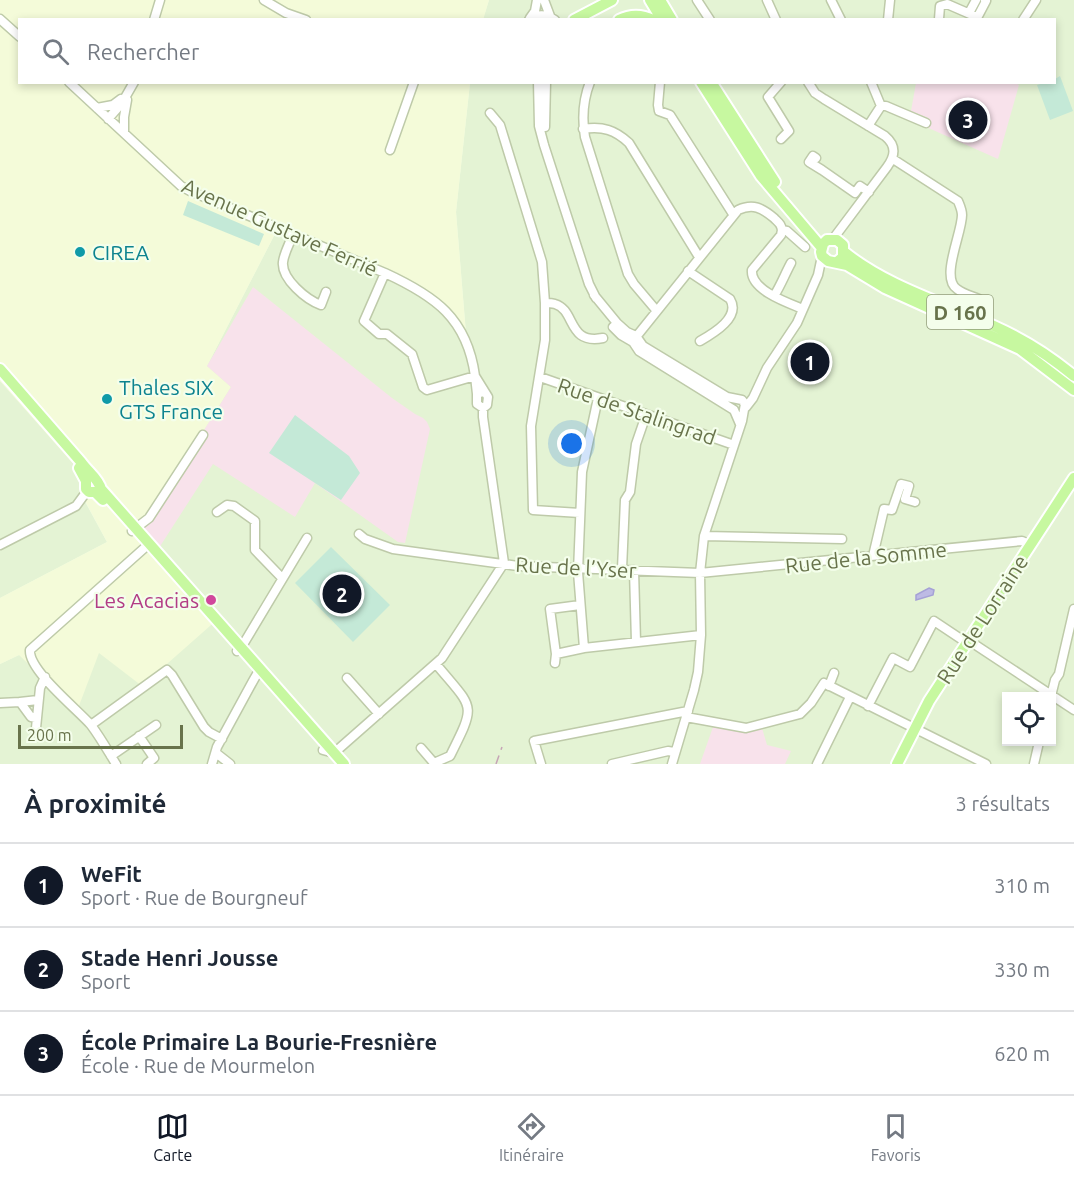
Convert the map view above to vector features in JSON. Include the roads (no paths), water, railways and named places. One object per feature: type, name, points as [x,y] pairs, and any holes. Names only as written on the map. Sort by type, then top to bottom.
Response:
[{"type":"main road","points":[[578,18],[612,0]]},
{"type":"main road","points":[[650,0],[661,18]]},
{"type":"main road","points":[[661,1],[671,18]]},
{"type":"main road","points":[[624,18],[632,15],[643,15],[649,18]]},
{"type":"main road","name":"D 160","points":[[702,84],[761,177],[847,265],[885,288],[1020,349],[1074,390]]},
{"type":"main road","name":"D 160","points":[[712,84],[768,173],[832,250],[855,260],[890,281],[1025,341],[1052,358],[1074,376]]},
{"type":"main road","points":[[0,369],[92,485],[134,529],[331,756],[344,764]]},
{"type":"main road","points":[[0,378],[92,485]]},
{"type":"main road","name":"Rue de Lorraine","points":[[897,764],[929,701],[1074,478]]},
{"type":"street","points":[[155,18],[160,0]]},
{"type":"street","points":[[264,0],[301,18]]},
{"type":"street","points":[[530,18],[535,11],[537,0]]},
{"type":"street","points":[[544,0],[552,18]]},
{"type":"street","points":[[698,0],[709,18]]},
{"type":"street","points":[[767,0],[775,18]]},
{"type":"street","points":[[831,0],[840,18]]},
{"type":"street","points":[[888,18],[890,0]]},
{"type":"street","points":[[974,16],[976,0]]},
{"type":"street","points":[[974,16],[985,0]]},
{"type":"street","points":[[1024,18],[1035,0]]},
{"type":"street","points":[[939,18],[940,6],[947,4],[974,16]]},
{"type":"street","points":[[533,18],[539,15],[552,18]]},
{"type":"street","points":[[0,19],[18,35]]},
{"type":"street","name":"Avenue Gustave Ferrié","points":[[71,84],[181,186],[386,273],[416,287],[442,307],[464,337],[480,393],[488,397],[483,408],[504,563]]},
{"type":"street","points":[[124,133],[124,117],[133,84]]},
{"type":"street","points":[[390,150],[413,84]]},
{"type":"street","points":[[538,84],[539,126],[558,189],[594,295],[611,323],[621,335],[635,337],[648,350],[727,397],[744,401],[745,408],[740,426],[704,536],[700,573],[698,672],[672,764]]},
{"type":"street","points":[[546,84],[545,133],[558,189]]},
{"type":"street","points":[[589,84],[582,120],[598,183],[628,274],[656,310]]},
{"type":"street","points":[[660,84],[659,111],[670,115],[733,214]]},
{"type":"street","points":[[779,84],[768,97],[789,131],[780,139]]},
{"type":"street","points":[[740,426],[733,403],[748,396],[756,388],[797,323],[842,229],[893,159],[894,152],[890,141],[815,93],[809,84]]},
{"type":"street","points":[[872,84],[881,106]]},
{"type":"street","points":[[97,108],[113,105],[129,94]]},
{"type":"street","points":[[108,118],[129,94]]},
{"type":"street","points":[[868,126],[881,106]]},
{"type":"street","points":[[881,106],[926,123]]},
{"type":"street","points":[[490,113],[500,125],[542,262],[545,340],[531,426],[533,510],[580,513]]},
{"type":"street","points":[[583,129],[593,127],[618,133],[629,143],[699,257]]},
{"type":"street","points":[[816,158],[813,156],[809,162],[816,168],[855,193],[860,186],[869,192]]},
{"type":"street","points":[[893,159],[958,201],[962,212],[961,224],[949,273],[952,285],[957,290],[979,299]]},
{"type":"street","points":[[635,337],[733,214],[744,207],[758,207],[781,225],[782,230],[781,235],[752,270],[753,280],[774,296],[803,309]]},
{"type":"street","points":[[782,230],[787,231],[805,247]]},
{"type":"street","points":[[293,234],[283,262],[284,270],[309,301],[321,304],[326,292]]},
{"type":"street","points":[[774,296],[784,281],[791,263]]},
{"type":"street","points":[[688,271],[730,299],[734,305],[734,310],[723,325],[700,341]]},
{"type":"street","points":[[386,273],[364,321],[379,334],[387,334],[412,354],[423,387],[427,390],[475,375]]},
{"type":"street","points":[[545,303],[556,304],[564,310],[581,336],[594,340],[603,338]]},
{"type":"street","points":[[635,337],[639,351],[734,410],[740,412],[745,408],[753,398],[756,388]]},
{"type":"street","name":"Rue de Stalingrad","points":[[540,377],[734,445]]},
{"type":"street","points":[[584,648],[578,568],[582,472],[598,398]]},
{"type":"street","points":[[622,570],[625,500],[630,492],[636,444],[646,415]]},
{"type":"street","points":[[134,529],[149,518],[203,435]]},
{"type":"street","points":[[873,556],[884,509],[892,510],[901,484],[909,486],[905,499],[915,502]]},
{"type":"street","points":[[0,545],[76,506],[92,485]]},
{"type":"street","points":[[217,512],[226,504],[234,506],[255,521],[255,550],[282,578]]},
{"type":"street","points":[[359,534],[365,539],[393,549],[504,563]]},
{"type":"street","points":[[704,536],[842,539]]},
{"type":"street","points":[[239,649],[307,538]]},
{"type":"street","name":"Rue de la Somme","points":[[700,573],[1022,541],[1031,545]]},
{"type":"street","points":[[148,545],[33,647],[30,655],[31,660],[45,677],[91,725],[114,760],[139,736],[156,725]]},
{"type":"street","name":"Rue de l’Yser","points":[[331,756],[436,664],[504,563],[518,566],[700,573]]},
{"type":"street","points":[[634,570],[636,642]]},
{"type":"street","points":[[580,605],[550,609],[556,659],[584,648],[700,635]]},
{"type":"street","points":[[1053,692],[1074,609]]},
{"type":"street","points":[[868,706],[893,658],[910,666],[934,621],[1046,692]]},
{"type":"street","points":[[421,748],[434,763],[450,756],[468,718],[469,709],[466,701],[436,664]]},
{"type":"street","points":[[91,725],[167,670],[204,727],[222,739]]},
{"type":"street","points":[[541,764],[534,741],[687,714],[746,728],[800,714],[834,673]]},
{"type":"street","points":[[212,764],[222,739],[261,674]]},
{"type":"street","points":[[20,702],[36,723],[39,688],[45,677]]},
{"type":"street","points":[[347,678],[379,714]]},
{"type":"street","points":[[826,684],[986,764]]},
{"type":"street","points":[[817,764],[850,697]]},
{"type":"street","points":[[1056,698],[1072,705]]},
{"type":"street","points":[[0,703],[38,700]]},
{"type":"street","points":[[139,736],[154,758],[147,764]]},
{"type":"street","points":[[1034,764],[1038,746]]},
{"type":"street","points":[[612,764],[668,751],[674,752]]},
{"type":"street","points":[[216,753],[231,764]]},
{"type":"water","points":[[929,588],[934,590],[933,595],[916,600],[916,595]]},
{"type":"railway","points":[[496,764],[502,747]]},
{"type":"place","name":"École Primaire La Bourie-Fresnière","points":[[968,120]]},
{"type":"place","name":"CIREA","points":[[80,252]]},
{"type":"place","name":"WeFit","points":[[810,362]]},
{"type":"place","name":"Thales SIX GTS France","points":[[107,399]]},
{"type":"place","name":"Stade Henri Jousse","points":[[342,594]]},
{"type":"place","name":"Les Acacias","points":[[211,600]]}]
